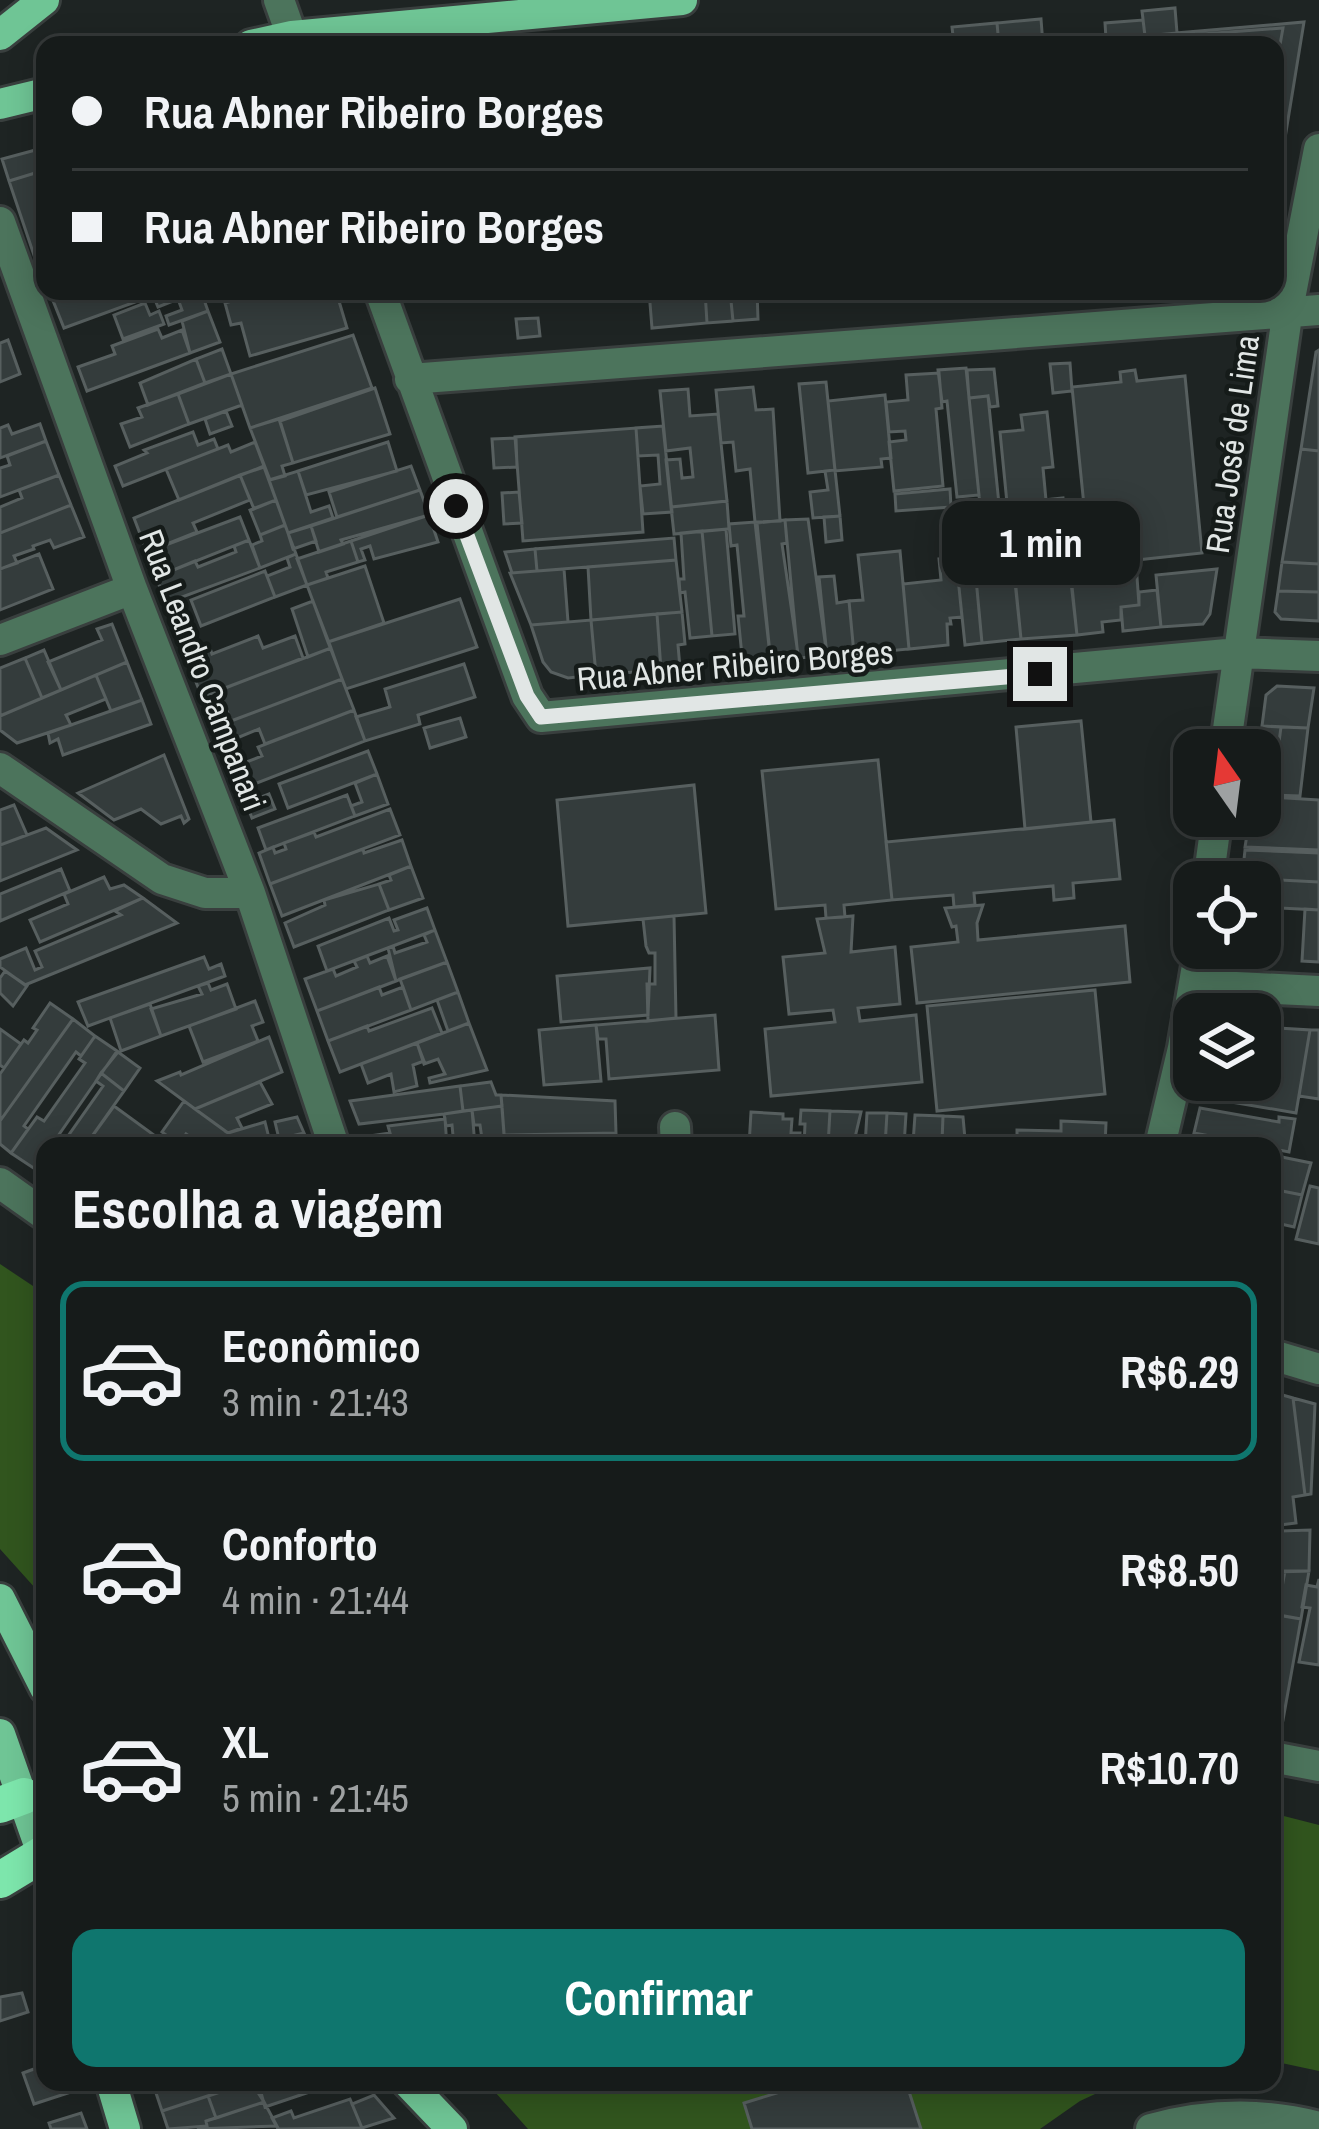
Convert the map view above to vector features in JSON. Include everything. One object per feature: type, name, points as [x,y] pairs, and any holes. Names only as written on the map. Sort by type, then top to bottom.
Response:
[{"type":"highway","points":[[0,1880],[36,1860]]},
{"type":"main road","points":[[0,35],[44,0]]},
{"type":"main road","points":[[333,36],[682,0]]},
{"type":"main road","points":[[0,104],[36,95]]},
{"type":"main road","points":[[0,1599],[36,1670]]},
{"type":"main road","points":[[0,1734],[36,1834]]},
{"type":"main road","points":[[114,2091],[125,2129]]},
{"type":"main road","points":[[416,2091],[452,2129]]},
{"type":"street","points":[[279,0],[292,36]]},
{"type":"street","name":"Rua José de Lima","points":[[1229,729],[1238,653],[1304,310],[1319,149]]},
{"type":"street","name":"Rua Leandro Campanari","points":[[0,222],[132,590],[250,892],[331,1137]]},
{"type":"street","name":"Rua Abner Ribeiro Borges","points":[[383,300],[527,696],[541,717],[1238,653],[1319,656]]},
{"type":"street","points":[[410,379],[1304,310]]},
{"type":"street","points":[[0,640],[132,590]]},
{"type":"street","points":[[0,768],[162,879],[205,892],[250,892]]},
{"type":"street","points":[[1162,1137],[1197,969]]},
{"type":"street","points":[[1195,985],[1319,992]]},
{"type":"street","points":[[0,1183],[36,1209]]},
{"type":"street","points":[[1281,1358],[1319,1369]]},
{"type":"street","points":[[1281,1759],[1319,1766]]},
{"type":"street","points":[[1151,2129],[1188,2119],[1249,2116],[1319,2127]]},
{"type":"green space","points":[[0,1264],[36,1288],[36,1589],[0,1549]]},
{"type":"green space","points":[[1281,1815],[1319,1825],[1319,2071],[1281,2063]]},
{"type":"green space","points":[[494,2091],[1102,2091],[1040,2129],[528,2129]]},
{"type":"building","points":[[1175,8],[1177,33],[1145,36],[1142,11]]},
{"type":"building","points":[[1041,19],[1042,36],[998,36],[997,23]]},
{"type":"building","points":[[1143,20],[1145,36],[1106,36],[1105,23]]},
{"type":"building","points":[[1304,22],[1285,138],[1283,28],[1177,33]]},
{"type":"building","points":[[997,23],[998,36],[953,36],[952,27]]},
{"type":"building","points":[[1283,28],[1282,36],[1177,36]]},
{"type":"building","points":[[36,150],[36,173],[9,181],[2,159]]},
{"type":"building","points":[[36,173],[36,261],[9,181]]},
{"type":"building","points":[[53,300],[141,300],[64,328]]},
{"type":"building","points":[[178,300],[204,300],[208,311],[169,325],[166,316],[182,310]]},
{"type":"building","points":[[339,300],[347,328],[250,356],[241,323],[231,325],[225,303]]},
{"type":"building","points":[[650,300],[706,300],[707,323],[652,328]]},
{"type":"building","points":[[706,300],[731,300],[733,321],[707,323]]},
{"type":"building","points":[[731,300],[757,300],[758,319],[733,321]]},
{"type":"building","points":[[145,303],[150,315],[159,311],[164,324],[123,339],[114,315]]},
{"type":"building","points":[[208,311],[220,342],[190,353],[182,321]]},
{"type":"building","points":[[538,318],[540,336],[518,338],[516,319]]},
{"type":"building","points":[[158,329],[162,338],[182,330],[190,353],[87,391],[78,367],[115,354],[112,346]]},
{"type":"building","points":[[353,335],[372,388],[250,428],[231,374]]},
{"type":"building","points":[[8,340],[20,374],[0,382],[0,343]]},
{"type":"building","points":[[222,349],[231,374],[205,383],[196,359]]},
{"type":"building","points":[[1319,350],[1319,451],[1301,449]]},
{"type":"building","points":[[196,359],[205,383],[148,405],[140,383]]},
{"type":"building","points":[[1070,363],[1072,391],[1053,393],[1050,364]]},
{"type":"building","points":[[966,368],[979,495],[957,497],[947,401],[942,402],[938,370]]},
{"type":"building","points":[[994,369],[998,406],[990,407],[988,396],[969,398],[967,370]]},
{"type":"building","points":[[1135,370],[1137,381],[1185,376],[1202,553],[1090,565],[1072,387],[1121,382],[1120,372]]},
{"type":"building","points":[[939,373],[942,408],[936,409],[943,486],[894,491],[889,442],[906,440],[905,431],[889,432],[886,402],[908,400],[906,375]]},
{"type":"building","points":[[231,374],[242,405],[189,424],[178,394]]},
{"type":"building","points":[[826,382],[835,470],[808,473],[799,384]]},
{"type":"building","points":[[753,387],[756,410],[773,409],[780,521],[755,522],[750,469],[736,471],[733,442],[721,443],[716,390]]},
{"type":"building","points":[[375,388],[390,434],[293,463],[280,421]]},
{"type":"building","points":[[688,389],[690,416],[718,414],[727,501],[671,507],[666,460],[680,459],[682,478],[693,477],[690,448],[666,451],[660,391]]},
{"type":"building","points":[[178,394],[189,424],[130,447],[121,424],[142,417],[138,408]]},
{"type":"building","points":[[885,395],[891,458],[881,459],[882,467],[835,471],[828,401]]},
{"type":"building","points":[[988,396],[999,504],[980,505],[969,398]]},
{"type":"building","points":[[226,411],[232,426],[210,434],[205,419]]},
{"type":"building","points":[[1047,412],[1053,467],[1043,468],[1046,500],[1007,503],[1000,432],[1023,430],[1021,415]]},
{"type":"building","points":[[279,419],[293,463],[282,466],[285,476],[270,480],[250,428]]},
{"type":"building","points":[[40,424],[46,441],[0,458],[0,428],[8,425],[12,434]]},
{"type":"building","points":[[663,426],[672,512],[643,514],[640,486],[660,484],[658,455],[638,456],[636,428]]},
{"type":"building","points":[[636,428],[643,532],[523,541],[515,437]]},
{"type":"building","points":[[193,432],[198,445],[214,439],[218,449],[123,486],[115,466]]},
{"type":"building","points":[[516,438],[517,467],[494,468],[492,439]]},
{"type":"building","points":[[46,441],[59,475],[0,497],[0,468],[10,465],[7,456]]},
{"type":"building","points":[[255,442],[264,466],[179,500],[166,469],[228,445],[231,452]]},
{"type":"building","points":[[388,442],[397,471],[306,495],[298,471]]},
{"type":"building","points":[[1301,449],[1319,451],[1319,564],[1282,562]]},
{"type":"building","points":[[411,466],[420,490],[337,517],[329,492]]},
{"type":"building","points":[[264,467],[276,500],[254,509],[240,475]]},
{"type":"building","points":[[835,470],[840,516],[813,518],[810,492],[828,490],[825,471]]},
{"type":"building","points":[[298,471],[311,512],[329,506],[333,518],[288,533],[269,480]]},
{"type":"building","points":[[59,475],[71,505],[0,533],[0,507],[22,498],[19,490]]},
{"type":"building","points":[[240,475],[250,500],[193,523],[197,532],[147,552],[134,518]]},
{"type":"building","points":[[950,489],[951,507],[896,511],[895,494]]},
{"type":"building","points":[[420,490],[429,515],[341,540],[343,544],[319,552],[311,526]]},
{"type":"building","points":[[519,492],[522,523],[504,524],[502,493]]},
{"type":"building","points":[[1063,498],[1077,635],[1021,639],[1013,563],[1061,558],[1060,549],[1048,550],[1043,500]]},
{"type":"building","points":[[276,500],[285,525],[260,535],[250,510]]},
{"type":"building","points":[[727,501],[729,529],[674,534],[671,507]]},
{"type":"building","points":[[1033,501],[1039,556],[1019,558],[1018,549],[1012,550],[1007,503]]},
{"type":"building","points":[[1007,503],[1012,544],[973,548],[974,557],[956,559],[955,545],[967,544],[966,526],[953,527],[951,507]]},
{"type":"building","points":[[71,505],[84,537],[54,548],[50,540],[33,546],[14,556],[17,563],[0,569],[0,533]]},
{"type":"building","points":[[429,515],[438,542],[374,559],[370,546],[361,549],[365,560],[358,562],[351,541]]},
{"type":"building","points":[[840,516],[842,540],[826,542],[824,517]]},
{"type":"building","points":[[240,517],[249,540],[156,577],[147,552]]},
{"type":"building","points":[[808,519],[827,656],[798,658],[785,520]]},
{"type":"building","points":[[785,520],[787,543],[782,544],[799,661],[771,664],[757,523]]},
{"type":"building","points":[[755,522],[771,664],[743,666],[737,545],[731,546],[729,524]]},
{"type":"building","points":[[285,525],[296,554],[260,568],[252,545],[262,541],[260,535]]},
{"type":"building","points":[[311,526],[316,541],[293,549],[288,533]]},
{"type":"building","points":[[726,529],[735,634],[712,636],[702,531]]},
{"type":"building","points":[[702,531],[712,636],[690,638],[685,592],[680,593],[679,579],[684,579],[681,533]]},
{"type":"building","points":[[674,538],[676,560],[537,571],[535,549]]},
{"type":"building","points":[[249,540],[260,568],[166,603],[156,577],[195,561],[198,567],[236,552],[234,546]]},
{"type":"building","points":[[351,541],[358,562],[326,572],[328,578],[307,585],[297,559]]},
{"type":"building","points":[[535,549],[537,571],[512,573],[505,552]]},
{"type":"building","points":[[900,551],[909,649],[854,654],[849,601],[863,600],[858,555]]},
{"type":"building","points":[[39,554],[53,589],[0,610],[0,569]]},
{"type":"building","points":[[296,554],[307,585],[275,597],[267,576],[290,567],[287,558]]},
{"type":"building","points":[[1004,554],[1007,579],[1015,578],[1021,639],[982,643],[974,557]]},
{"type":"building","points":[[974,557],[982,643],[965,645],[956,559]]},
{"type":"building","points":[[956,558],[962,617],[950,618],[947,624],[948,645],[909,649],[903,584],[941,580],[939,559]]},
{"type":"building","points":[[676,560],[682,612],[591,620],[588,567]]},
{"type":"building","points":[[1282,562],[1319,564],[1319,592],[1278,591]]},
{"type":"building","points":[[365,566],[384,623],[328,642],[307,585]]},
{"type":"building","points":[[564,569],[568,622],[531,625],[510,573]]},
{"type":"building","points":[[1217,569],[1210,614],[1203,624],[1161,627],[1156,575]]},
{"type":"building","points":[[265,571],[275,597],[201,626],[191,600]]},
{"type":"building","points":[[834,576],[837,603],[849,601],[854,654],[827,656],[819,577]]},
{"type":"building","points":[[1137,577],[1139,605],[1121,607],[1121,620],[1102,622],[1103,632],[1077,635],[1071,582]]},
{"type":"building","points":[[1157,590],[1161,627],[1123,631],[1121,607],[1139,605],[1139,592]]},
{"type":"building","points":[[1278,591],[1319,592],[1319,621],[1281,619],[1275,612]]},
{"type":"building","points":[[460,599],[477,647],[346,689],[328,642]]},
{"type":"building","points":[[313,601],[331,648],[308,657],[292,609]]},
{"type":"building","points":[[682,612],[685,644],[678,645],[680,668],[661,670],[657,614]]},
{"type":"building","points":[[657,614],[661,670],[596,675],[591,620]]},
{"type":"building","points":[[591,620],[596,675],[568,678],[551,672],[531,625]]},
{"type":"building","points":[[112,624],[127,662],[61,690],[48,662],[102,640],[97,629]]},
{"type":"building","points":[[258,636],[263,648],[295,636],[303,658],[202,697],[186,657],[210,648],[212,654]]},
{"type":"building","points":[[331,648],[342,679],[231,721],[219,690]]},
{"type":"building","points":[[44,650],[61,690],[42,698],[25,658]]},
{"type":"building","points":[[25,658],[42,698],[0,716],[0,668]]},
{"type":"building","points":[[127,662],[142,700],[111,711],[96,675]]},
{"type":"building","points":[[464,664],[475,697],[418,715],[420,724],[365,741],[356,717],[390,707],[385,689]]},
{"type":"building","points":[[96,675],[106,699],[66,715],[71,725],[17,743],[0,730],[0,716]]},
{"type":"building","points":[[342,679],[354,710],[265,744],[259,729],[237,738],[231,721]]},
{"type":"building","points":[[1277,686],[1314,688],[1308,728],[1262,726],[1266,695]]},
{"type":"building","points":[[142,700],[151,724],[63,755],[58,739],[50,743],[48,733]]},
{"type":"building","points":[[354,710],[365,741],[236,791],[228,769],[262,756],[258,747]]},
{"type":"building","points":[[460,718],[466,737],[430,748],[424,728]]},
{"type":"building","points":[[1081,721],[1091,822],[1025,829],[1016,727]]},
{"type":"building","points":[[1308,728],[1300,796],[1281,795],[1281,729]]},
{"type":"building","points":[[368,751],[377,774],[288,808],[279,784]]},
{"type":"building","points":[[164,755],[189,819],[184,823],[181,816],[161,824],[141,809],[114,820],[78,793]]},
{"type":"building","points":[[878,760],[892,900],[844,905],[845,917],[826,918],[825,905],[776,909],[762,771]]},
{"type":"building","points":[[377,774],[388,804],[355,816],[351,806],[362,802],[355,783]]},
{"type":"building","points":[[694,785],[706,913],[568,926],[557,800]]},
{"type":"building","points":[[269,794],[275,809],[252,818],[246,803]]},
{"type":"building","points":[[347,795],[355,816],[266,850],[258,828]]},
{"type":"building","points":[[1281,798],[1319,800],[1319,850],[1245,847],[1247,837],[1281,837]]},
{"type":"building","points":[[14,805],[27,835],[0,845],[0,810]]},
{"type":"building","points":[[390,809],[400,835],[270,884],[259,853],[273,847],[275,853],[286,849],[284,843],[314,832],[316,837]]},
{"type":"building","points":[[1114,820],[1120,879],[1073,883],[1074,898],[1054,900],[1053,886],[974,893],[975,905],[954,907],[953,895],[892,900],[886,842]]},
{"type":"building","points":[[46,828],[77,850],[0,881],[0,845]]},
{"type":"building","points":[[402,840],[411,866],[282,916],[270,884],[363,849],[364,853]]},
{"type":"building","points":[[1245,850],[1319,853],[1319,882],[1281,880],[1281,861],[1244,861]]},
{"type":"building","points":[[411,866],[423,898],[389,910],[379,884]]},
{"type":"building","points":[[61,869],[70,891],[0,921],[0,894]]},
{"type":"building","points":[[104,877],[110,889],[124,885],[143,898],[40,942],[30,920],[68,904],[64,894]]},
{"type":"building","points":[[1281,880],[1319,882],[1319,910],[1281,908]]},
{"type":"building","points":[[379,884],[389,910],[294,947],[285,923],[325,905],[324,900]]},
{"type":"building","points":[[143,898],[177,923],[25,985],[0,967],[0,959],[26,948],[35,970],[42,967],[35,951],[121,915],[115,911]]},
{"type":"building","points":[[983,905],[978,940],[1125,926],[1130,982],[917,1003],[911,947],[958,942],[956,926],[952,927],[945,908]]},
{"type":"building","points":[[427,908],[435,930],[327,971],[318,946],[389,918],[394,931],[398,930],[394,920]]},
{"type":"building","points":[[1305,909],[1319,910],[1319,962],[1302,961]]},
{"type":"building","points":[[674,916],[676,1018],[648,1021],[647,984],[655,984],[655,953],[649,953],[646,946],[643,919]]},
{"type":"building","points":[[853,916],[851,952],[895,947],[900,1004],[858,1008],[860,1021],[916,1015],[922,1082],[771,1096],[765,1029],[835,1022],[833,1010],[789,1014],[783,957],[825,953],[817,919]]},
{"type":"building","points":[[435,930],[447,962],[396,981],[388,948],[393,946],[395,953],[427,942],[424,935]]},
{"type":"building","points":[[367,956],[370,963],[387,956],[396,981],[317,1011],[305,979],[333,969],[336,976],[357,967],[354,961]]},
{"type":"building","points":[[204,957],[209,969],[221,964],[225,976],[88,1026],[78,1002]]},
{"type":"building","points":[[447,962],[458,992],[411,1010],[400,979]]},
{"type":"building","points":[[650,968],[648,1015],[561,1022],[557,976]]},
{"type":"building","points":[[5,971],[27,986],[13,1006],[0,993]]},
{"type":"building","points":[[208,983],[211,990],[227,984],[236,1009],[161,1036],[151,1009],[202,994],[198,986]]},
{"type":"building","points":[[379,987],[382,995],[403,987],[411,1010],[328,1041],[317,1011]]},
{"type":"building","points":[[1095,990],[1105,1094],[937,1111],[927,1006]]},
{"type":"building","points":[[458,992],[469,1023],[448,1031],[437,1000]]},
{"type":"building","points":[[255,1001],[263,1022],[252,1026],[258,1041],[203,1062],[189,1026]]},
{"type":"building","points":[[50,1003],[73,1019],[0,1121],[0,1074],[24,1040],[28,1043]]},
{"type":"building","points":[[150,1004],[161,1036],[121,1051],[110,1018]]},
{"type":"building","points":[[432,1008],[442,1033],[340,1072],[328,1041]]},
{"type":"building","points":[[715,1015],[719,1070],[609,1079],[606,1039],[598,1039],[596,1025]]},
{"type":"building","points":[[73,1019],[95,1036],[81,1056],[76,1052],[24,1126],[28,1129],[11,1153],[0,1144],[0,1121]]},
{"type":"building","points":[[469,1023],[487,1070],[430,1083],[429,1078],[445,1074],[438,1059],[424,1064],[417,1043]]},
{"type":"building","points":[[596,1025],[601,1081],[544,1085],[539,1030]]},
{"type":"building","points":[[1281,1028],[1310,1030],[1296,1113],[1226,1101],[1281,1101]]},
{"type":"building","points":[[0,1029],[21,1044],[4,1068],[0,1065]]},
{"type":"building","points":[[1310,1030],[1319,1030],[1319,1099],[1299,1096]]},
{"type":"building","points":[[95,1036],[117,1051],[57,1137],[36,1137],[35,1169],[11,1153],[37,1117],[44,1121],[85,1063],[79,1059]]},
{"type":"building","points":[[269,1037],[282,1072],[195,1109],[157,1081],[181,1075]]},
{"type":"building","points":[[417,1043],[424,1061],[413,1065],[417,1086],[394,1092],[391,1074],[368,1083],[361,1064]]},
{"type":"building","points":[[118,1052],[140,1068],[124,1091],[101,1073]]},
{"type":"building","points":[[101,1073],[124,1091],[91,1137],[67,1137],[103,1086],[96,1081]]},
{"type":"building","points":[[260,1082],[272,1104],[237,1118],[242,1128],[228,1133],[195,1109]]},
{"type":"building","points":[[491,1082],[496,1095],[501,1095],[502,1106],[463,1111],[460,1086]]},
{"type":"building","points":[[460,1086],[463,1111],[444,1114],[359,1124],[350,1101]]},
{"type":"building","points":[[501,1095],[615,1101],[616,1133],[504,1135]]},
{"type":"building","points":[[184,1101],[231,1135],[169,1137],[162,1132]]},
{"type":"building","points":[[114,1106],[157,1137],[92,1137]]},
{"type":"building","points":[[502,1106],[504,1137],[482,1137],[472,1110]]},
{"type":"building","points":[[1200,1108],[1279,1122],[1279,1117],[1295,1119],[1289,1152],[1281,1150],[1281,1137],[1194,1133]]},
{"type":"building","points":[[472,1110],[474,1137],[453,1137],[444,1114]]},
{"type":"building","points":[[801,1110],[830,1111],[829,1137],[804,1137],[805,1124],[800,1124]]},
{"type":"building","points":[[830,1111],[861,1112],[855,1137],[829,1137]]},
{"type":"building","points":[[751,1112],[783,1114],[783,1119],[792,1119],[791,1133],[800,1133],[800,1137],[750,1137]]},
{"type":"building","points":[[867,1113],[887,1113],[886,1137],[866,1137]]},
{"type":"building","points":[[887,1113],[906,1114],[905,1137],[886,1137]]},
{"type":"building","points":[[915,1115],[943,1116],[942,1137],[913,1137]]},
{"type":"building","points":[[943,1116],[963,1117],[965,1137],[942,1137]]},
{"type":"building","points":[[297,1117],[304,1133],[279,1137],[275,1122]]},
{"type":"building","points":[[445,1119],[446,1137],[363,1137],[390,1133],[388,1126]]},
{"type":"building","points":[[1061,1121],[1106,1123],[1105,1137],[1017,1137],[1017,1130],[1061,1131]]},
{"type":"building","points":[[265,1122],[269,1137],[235,1137],[228,1133]]},
{"type":"building","points":[[504,1135],[556,1135],[556,1137]]},
{"type":"building","points":[[1281,1157],[1311,1163],[1302,1195],[1281,1191]]},
{"type":"building","points":[[1310,1186],[1319,1188],[1319,1244],[1296,1239]]},
{"type":"building","points":[[1281,1191],[1302,1195],[1294,1227],[1281,1224]]},
{"type":"building","points":[[1281,1395],[1293,1398],[1305,1495],[1293,1497],[1296,1523],[1281,1525]]},
{"type":"building","points":[[1293,1398],[1315,1404],[1311,1494],[1305,1495]]},
{"type":"building","points":[[1310,1530],[1309,1571],[1281,1572],[1281,1531]]},
{"type":"building","points":[[1285,1571],[1309,1571],[1301,1619],[1281,1616]]},
{"type":"building","points":[[1319,1579],[1319,1665],[1299,1662],[1310,1608],[1302,1607],[1306,1585],[1317,1587]]},
{"type":"building","points":[[1281,1615],[1301,1619],[1281,1720]]},
{"type":"building","points":[[22,1993],[28,2012],[0,2021],[0,1997]]},
{"type":"building","points":[[36,2068],[36,2091],[74,2091],[34,2104],[23,2073]]},
{"type":"building","points":[[155,2091],[223,2091],[162,2111]]},
{"type":"building","points":[[257,2091],[264,2102],[216,2118],[208,2096]]},
{"type":"building","points":[[261,2091],[312,2091],[265,2107]]},
{"type":"building","points":[[783,2091],[909,2091],[921,2129],[752,2129],[744,2103]]},
{"type":"building","points":[[374,2095],[394,2118],[362,2128],[352,2104]]},
{"type":"building","points":[[208,2096],[216,2118],[206,2121],[207,2126],[168,2129],[162,2111]]},
{"type":"building","points":[[350,2099],[362,2128],[278,2129],[272,2118],[291,2111],[294,2118]]},
{"type":"building","points":[[264,2102],[277,2126],[197,2129],[207,2126],[206,2121]]},
{"type":"building","points":[[81,2113],[87,2129],[51,2129],[49,2123]]},
{"type":"route","points":[[456,506],[527,696],[541,717],[1040,674]]}]
